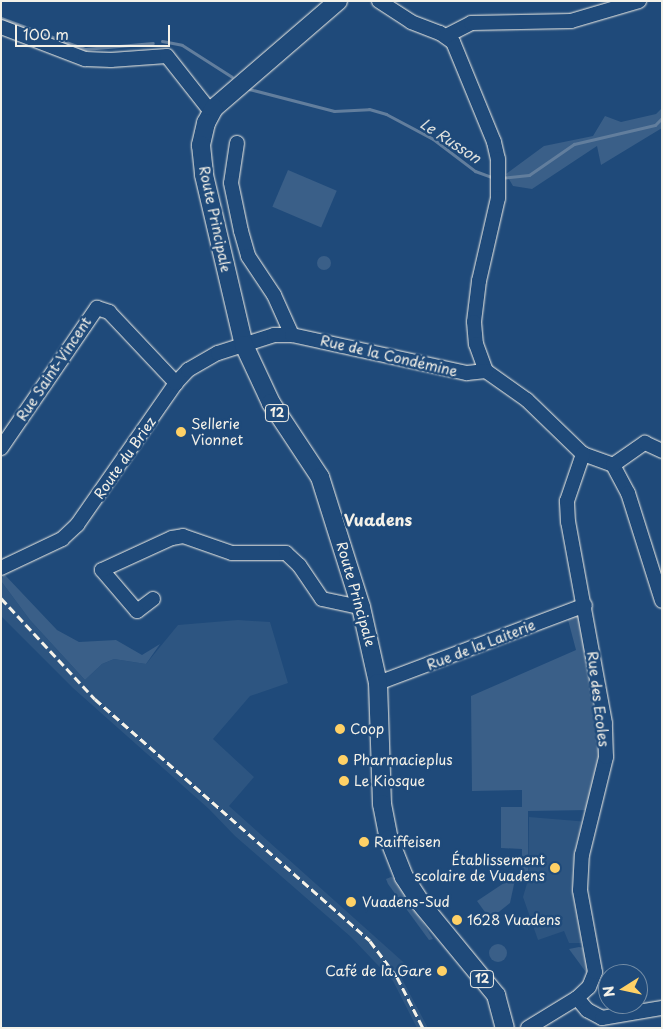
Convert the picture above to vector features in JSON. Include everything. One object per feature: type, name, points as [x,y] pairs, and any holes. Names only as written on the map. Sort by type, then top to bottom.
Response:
[{"type":"main road","name":"Route Principale","points":[[338,1],[211,112],[203,134],[201,156],[244,345],[271,403],[320,478],[361,607],[378,683],[382,804],[391,844],[404,877],[422,905],[496,995],[505,1028]]},
{"type":"street","points":[[379,1],[411,22],[446,36],[461,55],[494,142],[499,170],[499,185],[475,304],[476,344],[486,372],[527,400],[584,454],[612,465],[628,493],[662,601]]},
{"type":"street","points":[[446,36],[471,23],[566,21],[639,1]]},
{"type":"street","points":[[1,27],[85,59],[111,60],[166,56],[211,112]]},
{"type":"street","points":[[237,143],[231,183],[248,256],[274,295],[292,335]]},
{"type":"street","name":"Rue Saint-Vincent","points":[[1,448],[97,308],[109,312],[176,384]]},
{"type":"street","name":"Rue de la Condémine","points":[[244,345],[274,335],[292,335],[467,373],[486,372]]},
{"type":"street","name":"Route du Briez","points":[[1,568],[62,539],[77,525],[176,384],[188,370],[204,360],[244,345]]},
{"type":"street","points":[[612,465],[645,443],[662,451]]},
{"type":"street","name":"Rue des Ecoles","points":[[528,1028],[577,998],[589,987],[595,972],[580,890],[582,855],[606,757],[605,724],[585,605],[568,522],[567,501],[584,454]]},
{"type":"street","points":[[153,599],[137,611],[102,570],[172,538],[183,536],[232,554],[286,553],[299,565],[322,599],[361,607]]},
{"type":"street","name":"Rue de la Laiterie","points":[[378,683],[585,605]]},
{"type":"street","points":[[577,998],[587,1010],[602,1018],[662,1008]]},
{"type":"shaded area","points":[[662,108],[662,128],[601,165],[597,146],[532,189],[513,186],[506,174],[544,146],[593,136],[605,116],[621,122],[656,114]]},
{"type":"shaded area","points":[[288,170],[337,191],[321,228],[272,207]]},
{"type":"shaded area","points":[[321,256],[327,256],[331,263],[327,270],[321,270],[317,266],[317,260]]},
{"type":"shaded area","points":[[4,574],[57,630],[79,642],[116,640],[142,655],[160,644],[146,664],[114,659],[102,664],[85,680],[30,620],[1,581]]},
{"type":"shaded area","points":[[1,581],[30,620],[85,680],[102,664],[114,659],[146,664],[178,625],[238,620],[270,622],[288,683],[250,696],[213,739],[254,777],[229,806],[411,969],[402,979],[428,1028],[417,1028],[393,981],[351,937],[235,836],[209,809],[73,688],[1,616]]},
{"type":"shaded area","points":[[582,613],[602,745],[590,810],[528,811],[528,880],[522,881],[522,849],[501,848],[501,807],[522,807],[522,790],[472,791],[471,696],[576,650],[567,616]]},
{"type":"shaded area","name":"Établissement scolaire de Vuadens","points":[[529,817],[589,822],[580,890],[582,943],[569,943],[564,931],[538,940],[523,897],[528,880]]},
{"type":"shaded area","points":[[516,875],[510,903],[490,919],[477,901]]},
{"type":"shaded area","points":[[395,878],[433,939],[429,940],[388,884],[386,879]]},
{"type":"shaded area","points":[[498,944],[504,947],[507,953],[504,959],[498,962],[492,959],[489,953],[492,947]]},
{"type":"shaded area","points":[[584,948],[590,971],[588,975],[569,949]]},
{"type":"waterway","name":"Le Russon","points":[[1,18],[85,49],[153,43]]},
{"type":"waterway","name":"Le Russon","points":[[162,41],[182,45],[232,77]]},
{"type":"waterway","name":"Le Russon","points":[[249,89],[334,111],[369,109],[386,114],[433,139],[475,171],[494,178]]},
{"type":"waterway","name":"Le Russon","points":[[501,178],[529,175],[574,144],[655,125],[662,118]]},
{"type":"railway","points":[[1,598],[95,699],[370,941],[397,977],[423,1028]]},
{"type":"place","name":"Sellerie Vionnet","points":[[181,432]]},
{"type":"place","name":"Coop","points":[[340,729]]},
{"type":"place","name":"Pharmacieplus","points":[[343,760]]},
{"type":"place","name":"Le Kiosque","points":[[344,781]]},
{"type":"place","name":"Raiffeisen","points":[[364,842]]},
{"type":"place","name":"Établissement scolaire de Vuadens","points":[[555,868]]},
{"type":"place","name":"Vuadens-Sud","points":[[351,902]]},
{"type":"place","name":"1628 Vuadens","points":[[457,920]]},
{"type":"place","name":"Café de la Gare","points":[[442,971]]},
{"type":"district","name":"Vuadens","points":[[378,519]]}]
